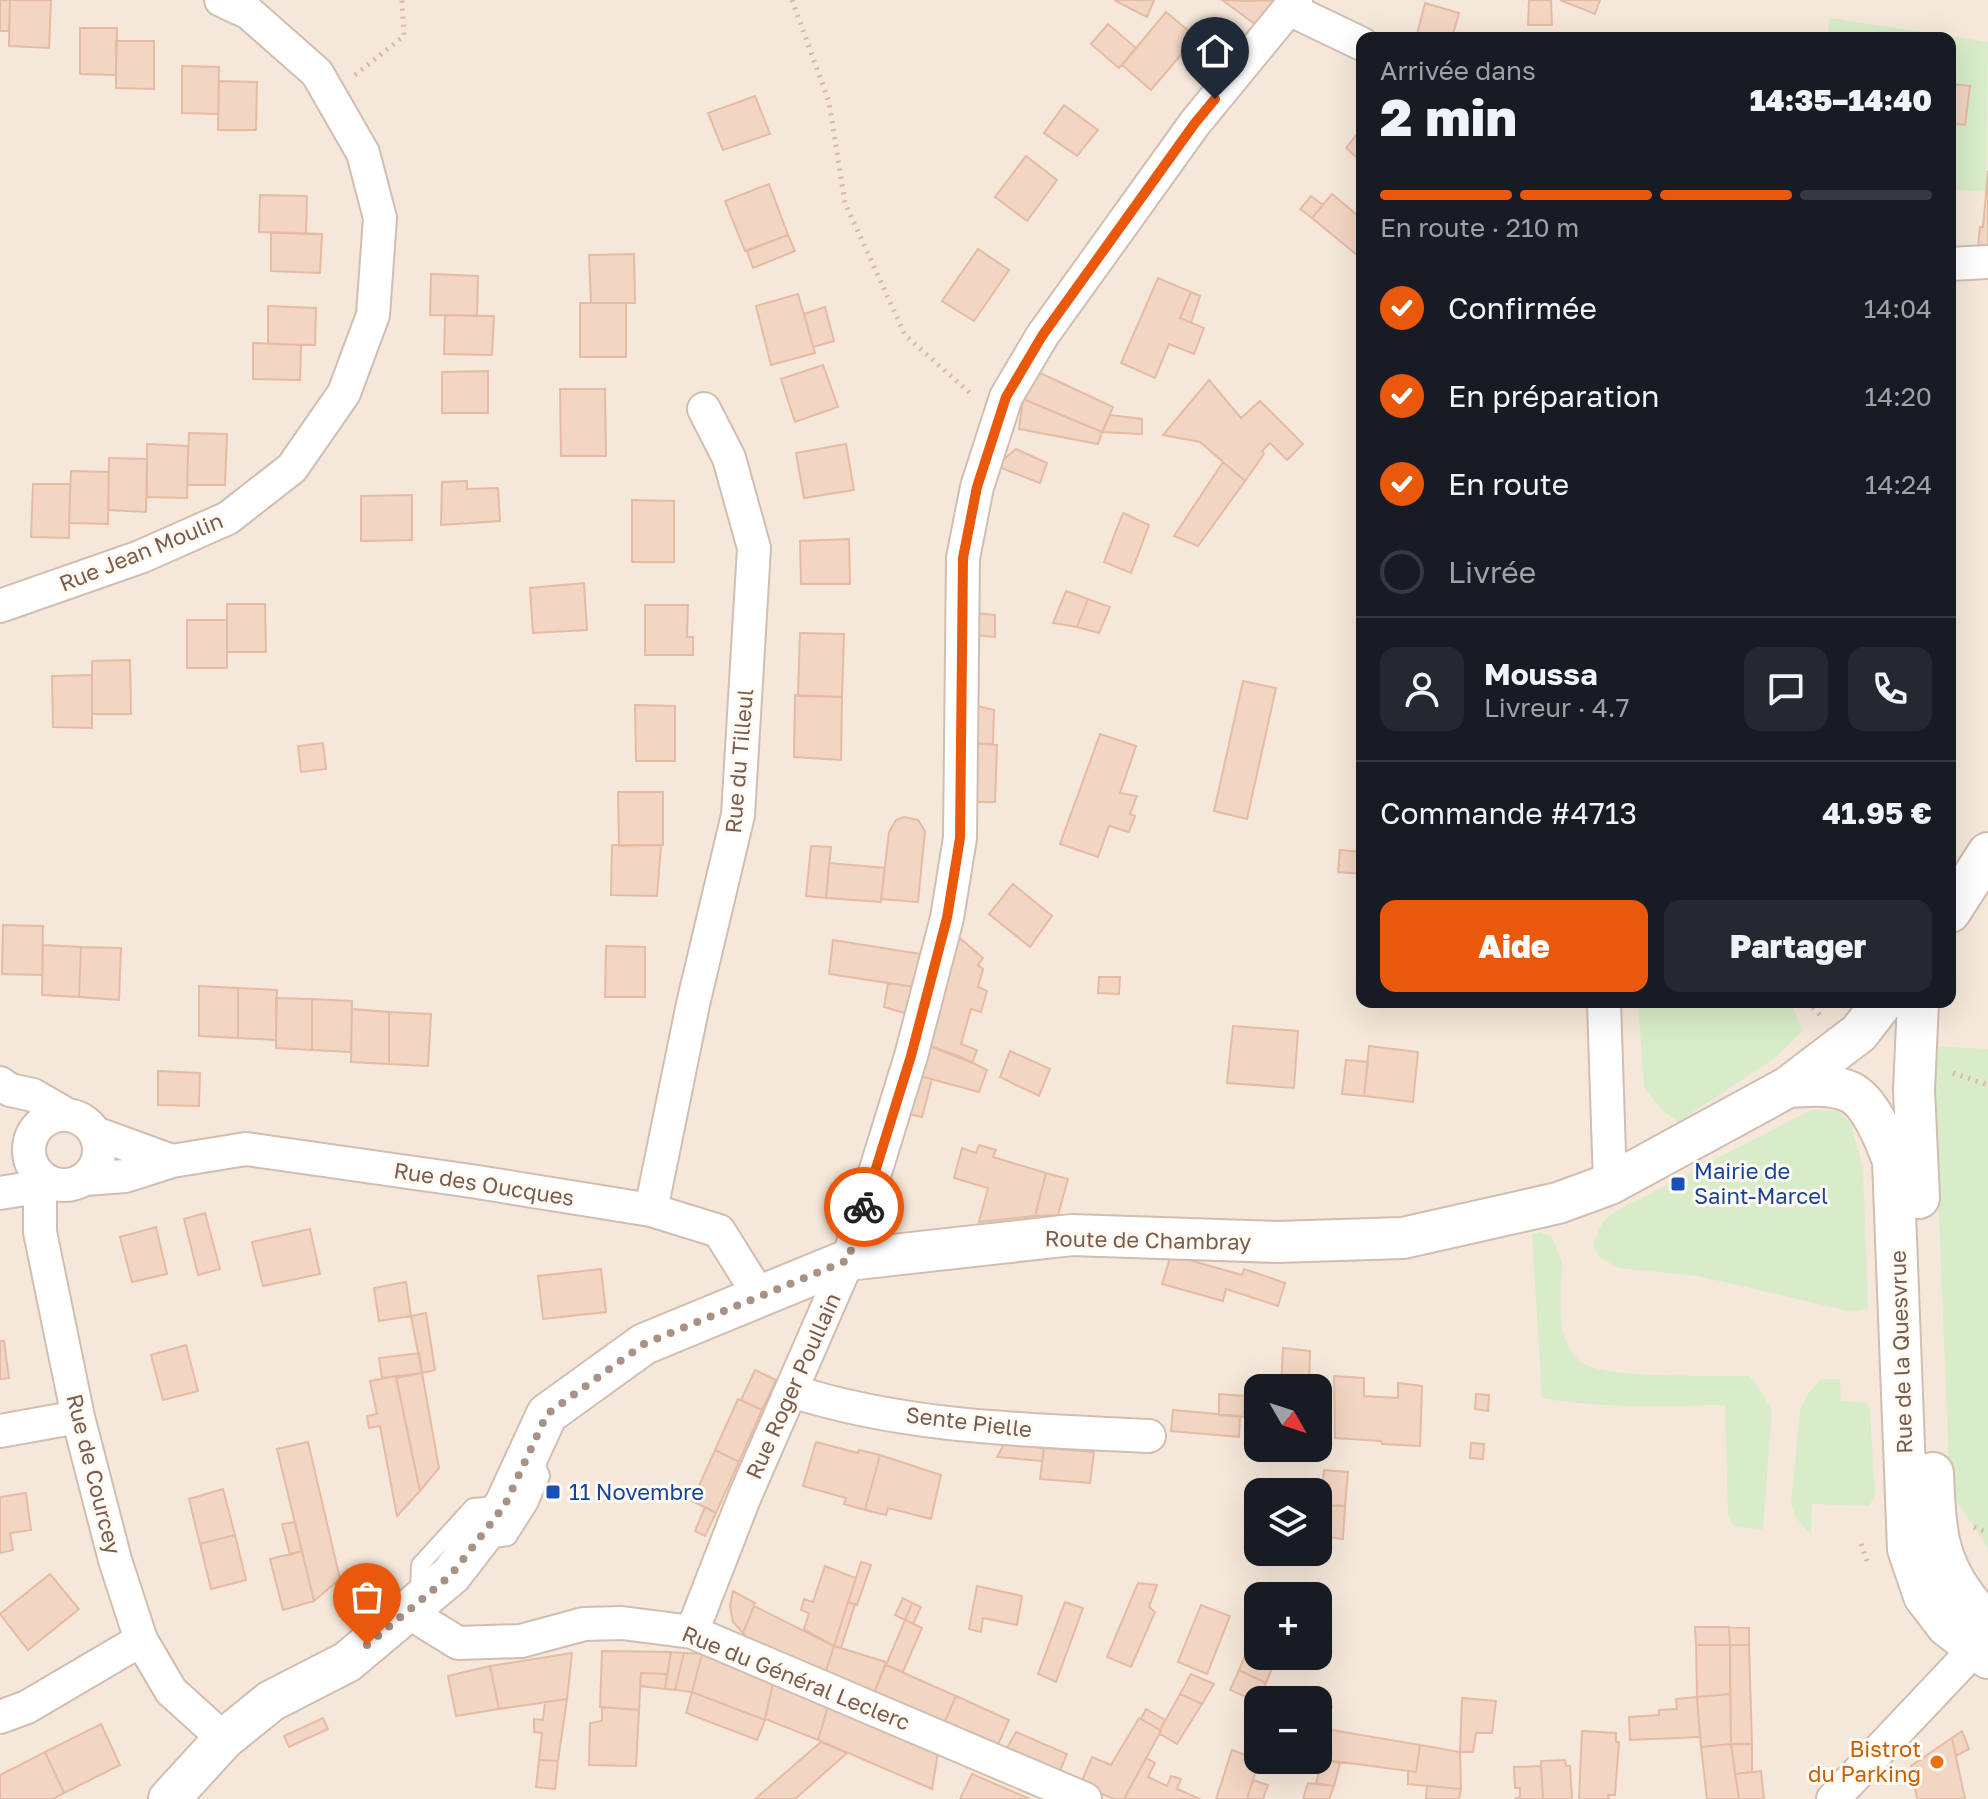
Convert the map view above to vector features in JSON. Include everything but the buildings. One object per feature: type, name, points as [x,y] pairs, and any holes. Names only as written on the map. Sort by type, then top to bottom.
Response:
[{"type":"street","name":"Rue Jean Moulin","points":[[0,606],[140,557],[228,518],[292,468],[344,393],[373,315],[380,218],[363,153],[317,73],[249,13],[221,0]]},
{"type":"street","name":"Rue Roger Poullain","points":[[692,1632],[745,1496],[848,1260],[911,1056],[947,918],[960,838],[963,558],[977,487],[998,418],[1006,397],[1042,336],[1195,123],[1292,4]]},
{"type":"street","points":[[1292,4],[1356,41]]},
{"type":"street","points":[[1956,264],[1988,262]]},
{"type":"street","name":"Rue du Tilleul","points":[[651,1210],[693,1004],[738,815],[754,548],[729,458],[704,409]]},
{"type":"street","points":[[1956,903],[1988,853]]},
{"type":"street","points":[[1604,1008],[1610,1184]]},
{"type":"street","name":"Route de Chambray","points":[[169,1799],[224,1739],[271,1701],[347,1662],[451,1575],[505,1505],[547,1414],[644,1344],[848,1260],[1072,1235],[1276,1242],[1403,1238],[1558,1203],[1610,1184],[1788,1087],[1859,1033],[1878,1008]]},
{"type":"street","name":"Rue de la Quesvrue","points":[[1918,1008],[1914,1090],[1935,1528],[1951,1578],[1980,1616],[1985,1640]]},
{"type":"street","points":[[1859,1033],[1898,1061],[1914,1090]]},
{"type":"street","name":"Rue de la Quesvrue","points":[[1788,1087],[1820,1085],[1853,1093],[1879,1125],[1893,1161],[1908,1549],[1924,1596],[1947,1626],[1985,1640]]},
{"type":"street","points":[[0,1193],[39,1182],[62,1186],[85,1179],[99,1160],[99,1138],[86,1121],[66,1114],[33,1095],[5,1086]]},
{"type":"street","points":[[5,1086],[25,1113],[31,1136],[29,1157],[39,1182]]},
{"type":"street","points":[[31,1136],[46,1119],[66,1114]]},
{"type":"street","name":"Rue des Oucques","points":[[95,1133],[172,1161]]},
{"type":"street","name":"Rue des Oucques","points":[[85,1179],[125,1176],[172,1161],[246,1149],[651,1210],[719,1231],[759,1295]]},
{"type":"street","name":"Rue de Courcey","points":[[39,1182],[40,1232],[78,1417],[115,1560],[141,1640],[171,1691],[224,1739]]},
{"type":"street","name":"Sente Pielle","points":[[792,1391],[830,1403],[981,1428],[1149,1436]]},
{"type":"street","points":[[0,1431],[78,1417]]},
{"type":"street","name":"Rue du Général Leclerc","points":[[413,1607],[458,1643],[521,1641],[584,1624],[622,1623],[692,1632],[1085,1799]]},
{"type":"street","points":[[0,1717],[27,1707],[141,1640]]},
{"type":"street","points":[[1833,1799],[1985,1640]]},
{"type":"lane","points":[[477,1541],[508,1537],[529,1504],[541,1476],[530,1448]]},
{"type":"lane","points":[[413,1607],[420,1565],[473,1507],[505,1505]]},
{"type":"path","points":[[329,95],[404,36],[402,0]]},
{"type":"path","points":[[792,0],[829,102],[845,203],[905,335],[998,418]]},
{"type":"shaded area","points":[[0,0],[1988,0],[1988,1799],[0,1799]]},
{"type":"green space","points":[[1830,18],[1922,32],[1828,32]]},
{"type":"green space","points":[[1956,37],[1988,42],[1986,192],[1956,189],[1956,123],[1965,124],[1970,87],[1956,85]]},
{"type":"green space","points":[[1638,1008],[1793,1008],[1803,1031],[1775,1058],[1678,1122],[1663,1111],[1644,1088]]},
{"type":"green space","points":[[1932,1046],[1988,1049],[1988,1548],[1950,1491]]},
{"type":"green space","points":[[1811,1110],[1838,1111],[1851,1124],[1863,1168],[1868,1308],[1853,1312],[1698,1276],[1618,1268],[1599,1257],[1593,1245],[1602,1223],[1614,1212]]},
{"type":"green space","points":[[1540,1232],[1552,1237],[1562,1263],[1560,1307],[1563,1332],[1570,1349],[1582,1363],[1614,1372],[1749,1376],[1755,1382],[1772,1410],[1763,1529],[1734,1527],[1728,1516],[1725,1405],[1611,1405],[1542,1398],[1532,1234]]},
{"type":"green space","points":[[1821,1379],[1840,1379],[1841,1401],[1867,1403],[1875,1496],[1869,1506],[1812,1504],[1811,1534],[1796,1518],[1791,1504],[1800,1411],[1808,1393]]},
{"type":"way so far","points":[[367,1645],[451,1575],[505,1505],[547,1414],[644,1344],[848,1260],[864,1207]]},
{"type":"place","name":"Mairie de Saint-Marcel","points":[[1678,1184]]},
{"type":"place","name":"11 Novembre","points":[[553,1492]]},
{"type":"place","name":"Bistrot du Parking","points":[[1937,1762]]},
{"type":"route","points":[[864,1207],[911,1056],[947,918],[960,838],[963,558],[977,487],[998,418],[1006,397],[1042,336],[1215,99]]}]
